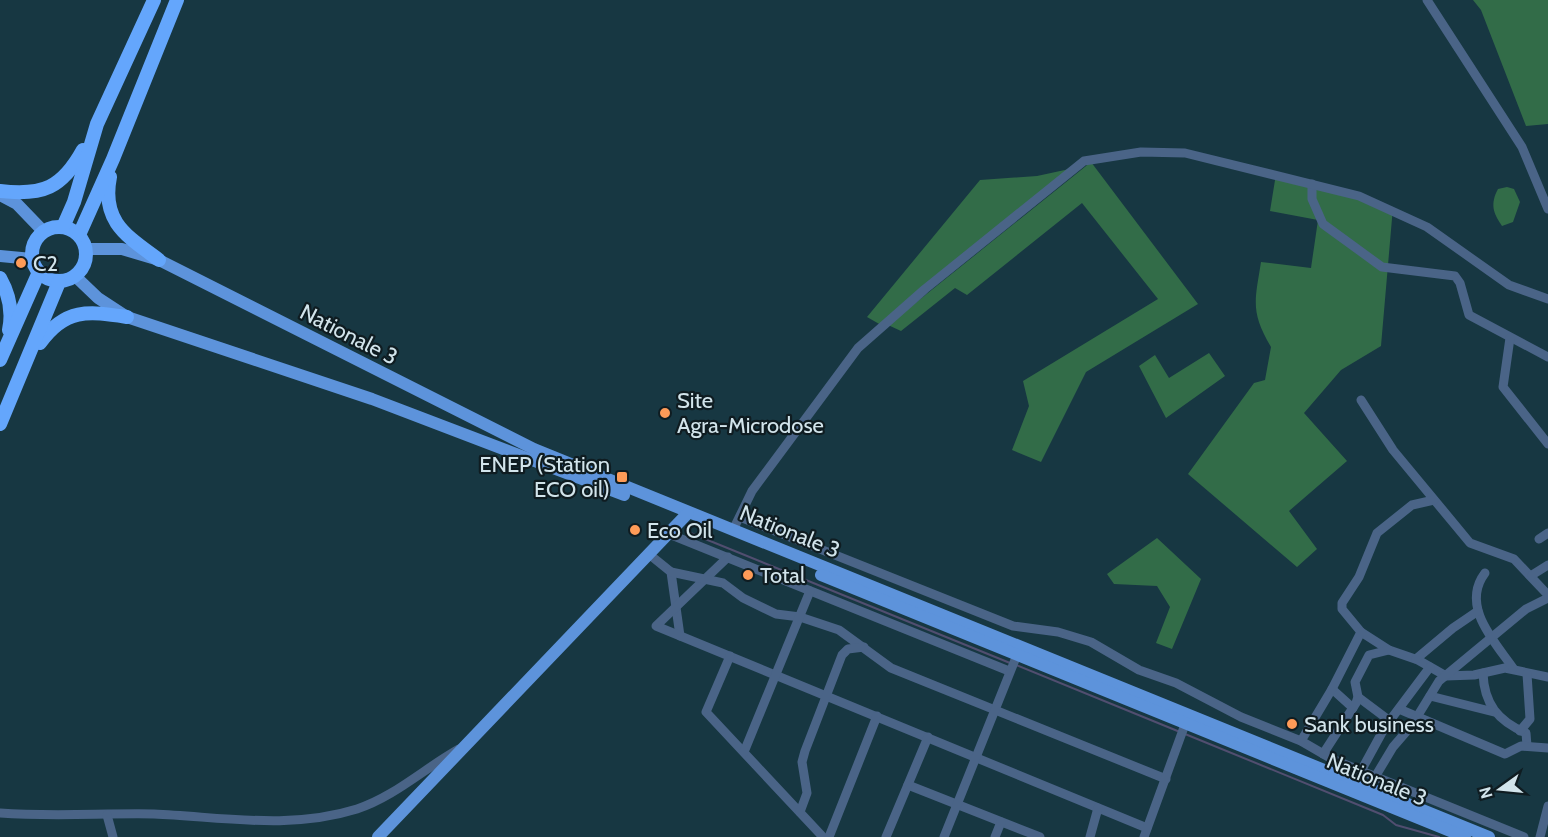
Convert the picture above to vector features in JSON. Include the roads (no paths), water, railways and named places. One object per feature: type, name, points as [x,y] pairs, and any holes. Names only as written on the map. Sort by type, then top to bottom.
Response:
[{"type":"highway","points":[[0,193],[38,192],[60,182],[73,168],[97,124],[154,0]]},
{"type":"highway","points":[[79,235],[114,159],[177,0]]},
{"type":"highway","points":[[63,227],[74,202],[97,124]]},
{"type":"highway","points":[[114,159],[108,188],[108,204],[114,220],[120,231],[159,260]]},
{"type":"highway","points":[[63,227],[79,235],[86,249],[85,264],[75,276],[59,282],[39,272],[32,259],[34,243],[43,231],[63,227]]},
{"type":"highway","points":[[2,355],[39,272]]},
{"type":"highway","points":[[0,278],[7,291],[11,310],[2,355]]},
{"type":"highway","points":[[0,424],[59,282]]},
{"type":"highway","points":[[28,360],[48,331],[74,315],[91,311],[127,317]]},
{"type":"main road","points":[[0,193],[16,204],[43,231]]},
{"type":"main road","name":"Nationale 3","points":[[86,249],[122,249],[159,260],[525,445],[686,516],[1188,719],[1490,837]]},
{"type":"main road","points":[[0,256],[32,259]]},
{"type":"main road","name":"Nationale 3","points":[[75,276],[98,298],[127,317],[363,396],[686,516],[733,530],[1018,651]]},
{"type":"main road","points":[[378,837],[686,516]]},
{"type":"main road","name":"Nationale 3","points":[[1188,719],[1464,837]]},
{"type":"street","points":[[1427,0],[1522,147],[1548,209]]},
{"type":"street","points":[[733,530],[752,491],[862,343],[1077,165],[1104,156],[1162,151],[1202,157],[1359,196],[1396,211],[1452,243],[1509,285],[1548,299]]},
{"type":"street","points":[[1312,184],[1315,210],[1331,232],[1386,269],[1455,276],[1460,283],[1469,315],[1548,357]]},
{"type":"street","points":[[1510,338],[1503,387],[1548,444]]},
{"type":"street","points":[[1361,400],[1394,450],[1470,543],[1514,559],[1532,575],[1548,596],[1526,609],[1490,637],[1439,681],[1418,716],[1393,747],[1375,777]]},
{"type":"street","points":[[1434,500],[1412,505],[1377,533],[1359,577],[1341,607],[1361,632],[1389,650],[1416,659],[1446,676],[1513,668]]},
{"type":"street","points":[[740,517],[1013,626],[1058,632],[1091,642],[1138,670],[1176,683],[1241,717],[1301,741],[1323,754],[1524,837]]},
{"type":"street","points":[[669,534],[1009,671]]},
{"type":"street","points":[[650,555],[670,572],[729,585],[743,598],[776,614],[800,617],[839,630],[891,668],[1166,779]]},
{"type":"street","points":[[728,557],[656,626],[826,698],[877,716],[1098,808],[1146,832],[1188,719]]},
{"type":"street","points":[[1532,575],[1545,567]]},
{"type":"street","points":[[1540,584],[1545,567]]},
{"type":"street","points":[[670,572],[680,636]]},
{"type":"street","points":[[1485,573],[1476,595],[1478,611],[1490,637],[1513,668],[1527,674],[1548,677]]},
{"type":"street","points":[[744,752],[810,591]]},
{"type":"street","points":[[1416,659],[1453,628],[1478,611]]},
{"type":"street","points":[[1301,741],[1346,664],[1361,632]]},
{"type":"street","points":[[800,812],[807,788],[802,762],[842,655],[848,649],[864,647]]},
{"type":"street","points":[[1323,754],[1353,708],[1358,697],[1355,682],[1371,652],[1389,650]]},
{"type":"street","points":[[944,837],[976,759],[993,708],[1018,651]]},
{"type":"street","points":[[730,656],[706,712],[823,837]]},
{"type":"street","points":[[1346,664],[1359,673]]},
{"type":"street","points":[[1361,771],[1390,721],[1430,667]]},
{"type":"street","points":[[1483,673],[1488,703],[1507,725],[1527,734],[1527,746]]},
{"type":"street","points":[[1520,730],[1530,719],[1527,674]]},
{"type":"street","points":[[1332,689],[1353,708]]},
{"type":"street","points":[[1430,696],[1494,712]]},
{"type":"street","points":[[1358,697],[1390,721]]},
{"type":"street","points":[[1399,709],[1505,753],[1527,746],[1548,748]]},
{"type":"street","points":[[829,837],[877,716]]},
{"type":"street","points":[[886,837],[928,737]]},
{"type":"street","points":[[0,813],[44,816],[153,814],[290,821],[320,818],[368,805],[468,743]]},
{"type":"street","points":[[908,785],[1040,837]]},
{"type":"street","points":[[1540,837],[1548,806]]},
{"type":"street","points":[[1090,837],[1098,808]]},
{"type":"street","points":[[108,815],[112,837]]},
{"type":"street","points":[[995,837],[1001,822]]},
{"type":"waterway","points":[[688,532],[1010,663]]},
{"type":"waterway","points":[[1016,665],[1180,732]]},
{"type":"waterway","points":[[1185,734],[1383,815],[1396,825],[1439,837]]},
{"type":"place","name":"C2","points":[[21,263]]},
{"type":"place","name":"Site Agra-Microdose","points":[[665,413]]},
{"type":"place","name":"ENEP (Station ECO oil)","points":[[622,477]]},
{"type":"place","name":"Eco Oil","points":[[635,530]]},
{"type":"place","name":"Total","points":[[748,575]]},
{"type":"place","name":"Sank business","points":[[1292,724]]}]
